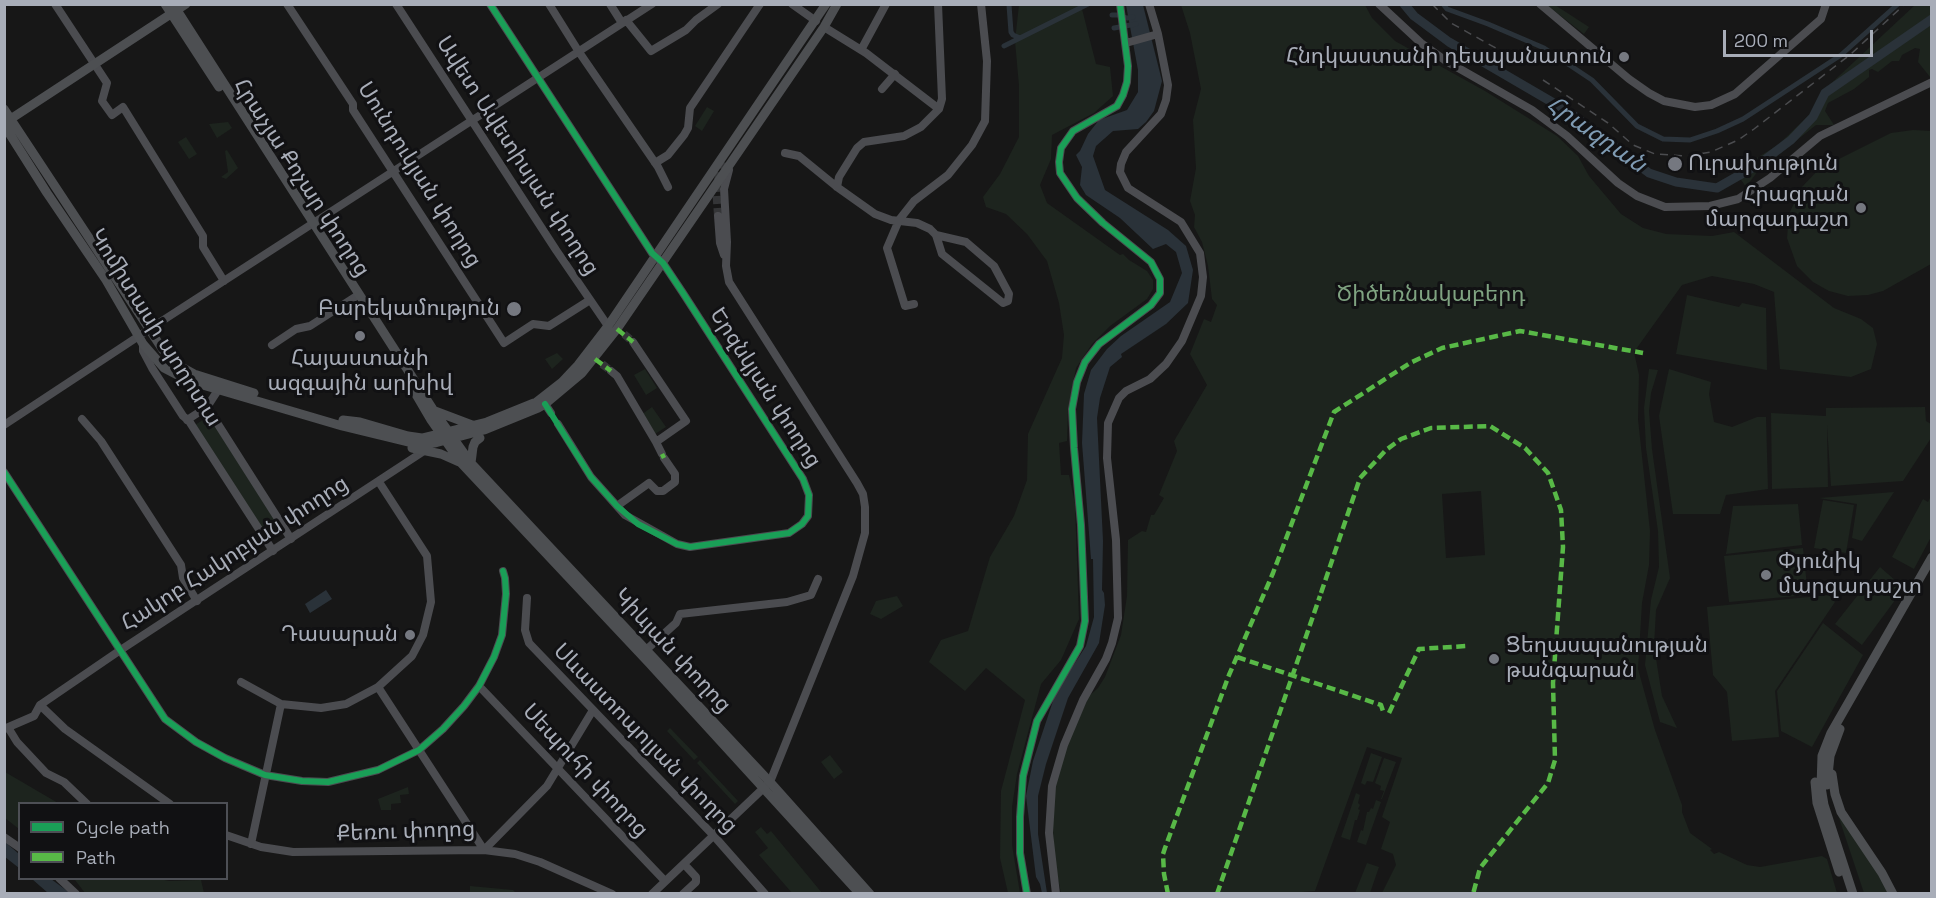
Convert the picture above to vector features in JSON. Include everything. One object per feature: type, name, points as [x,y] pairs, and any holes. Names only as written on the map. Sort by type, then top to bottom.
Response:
[{"type":"main road","points":[[6,118],[172,8],[186,4]]},
{"type":"main road","points":[[659,260],[745,143],[820,24],[826,4]]},
{"type":"main road","points":[[471,463],[475,442],[480,438],[528,418],[598,362],[724,153],[837,4]]},
{"type":"main road","name":"Հրաչյա Քոչար փողոց","points":[[172,8],[432,415]]},
{"type":"main road","name":"Կոմիտասի պողոտա","points":[[6,118],[148,330],[171,358],[194,374],[344,423]]},
{"type":"main road","name":"Կոմիտասի պողոտա","points":[[6,118],[47,193],[106,280],[141,340]]},
{"type":"main road","name":"Հրաչյա Քոչար փողոց","points":[[311,224],[407,378],[450,439]]},
{"type":"main road","points":[[141,340],[164,368],[175,375],[218,390],[417,444],[450,439],[484,430],[542,407],[578,365],[616,329]]},
{"type":"main road","points":[[450,439],[474,425],[542,407]]},
{"type":"main road","points":[[422,438],[429,428],[432,415],[474,425]]},
{"type":"main road","points":[[344,423],[360,422],[422,438],[480,438]]},
{"type":"main road","points":[[344,423],[357,433],[441,454],[461,463]]},
{"type":"main road","points":[[474,425],[474,435],[480,438]]},
{"type":"main road","points":[[422,438],[426,445],[424,451]]},
{"type":"main road","name":"Կիևյան փողոց","points":[[450,439],[461,463],[646,650],[677,689]]},
{"type":"main road","name":"Կիևյան փողոց","points":[[450,439],[547,549],[767,785],[858,887],[870,894]]},
{"type":"main road","points":[[1853,894],[1824,805],[1821,787],[1831,734],[1932,557]]},
{"type":"main road","points":[[1846,894],[1817,803],[1815,784],[1817,768],[1826,758],[1841,726],[1932,566]]},
{"type":"main road","points":[[1826,758],[1829,800],[1858,894]]},
{"type":"main road","points":[[1826,758],[1841,812],[1882,873],[1893,894]]},
{"type":"street","points":[[55,4],[107,83],[102,101],[112,115],[123,107],[203,236],[203,247],[224,281]]},
{"type":"street","name":"Սունդուկյան փողոց","points":[[287,4],[504,343],[533,324],[549,326],[590,300]]},
{"type":"street","name":"Ավետ Ավետիսյան փողոց","points":[[396,4],[590,300],[616,329]]},
{"type":"street","points":[[490,4],[659,260]]},
{"type":"street","points":[[549,4],[655,163],[668,187]]},
{"type":"street","points":[[610,4],[651,51],[686,30],[718,4]]},
{"type":"street","points":[[4,425],[141,340],[148,330],[652,4]]},
{"type":"street","points":[[655,163],[668,155],[684,135],[688,128],[690,108],[760,4]]},
{"type":"street","points":[[792,4],[895,74],[939,108]]},
{"type":"street","points":[[861,50],[886,4]]},
{"type":"street","points":[[837,187],[839,177],[857,147],[864,142],[904,136],[921,127],[939,108],[942,99],[938,4]]},
{"type":"street","points":[[914,304],[905,306],[887,248],[899,220],[914,201],[948,175],[972,145],[985,121],[987,61],[981,4]]},
{"type":"street","points":[[1027,894],[1020,853],[1023,776],[1037,722],[1080,646],[1085,621],[1082,537],[1072,409],[1077,382],[1085,362],[1099,344],[1151,305],[1160,292],[1160,279],[1151,262],[1103,223],[1077,198],[1060,173],[1061,148],[1073,131],[1117,106],[1123,95],[1127,82],[1127,40],[1120,4]]},
{"type":"street","points":[[1056,894],[1049,833],[1052,786],[1064,745],[1083,700],[1112,643],[1118,618],[1116,540],[1107,458],[1108,423],[1119,398],[1126,391],[1150,379],[1166,364],[1182,341],[1201,296],[1202,262],[1189,232],[1181,222],[1128,188],[1120,172],[1120,164],[1126,152],[1161,114],[1166,100],[1168,85],[1149,4]]},
{"type":"street","points":[[1379,4],[1421,43],[1438,55],[1532,110],[1567,136],[1618,183],[1637,196],[1665,207],[1710,206],[1738,199],[1770,178],[1820,136],[1932,82]]},
{"type":"street","points":[[1540,4],[1629,79],[1664,101],[1695,107],[1711,105],[1735,94],[1821,19],[1826,4]]},
{"type":"street","points":[[1127,40],[1155,35]]},
{"type":"street","points":[[882,89],[895,74]]},
{"type":"street","points":[[723,162],[744,132],[751,116]]},
{"type":"street","points":[[654,893],[767,785],[853,576],[865,533],[865,507],[862,494],[854,478],[734,292],[726,272],[724,183],[745,143]]},
{"type":"street","points":[[785,153],[799,156],[875,214],[891,220],[917,223],[930,229],[936,235],[942,254],[1003,303],[1008,301],[1009,294],[994,266],[966,242],[936,235]]},
{"type":"street","points":[[718,216],[720,243],[726,260]]},
{"type":"street","name":"Երզնկյան փողոց","points":[[558,424],[591,477],[617,506],[638,524],[683,546],[789,533],[802,524],[808,516],[809,495],[803,479],[659,260]]},
{"type":"street","points":[[272,345],[296,329],[310,326],[355,297]]},
{"type":"street","name":"Կոմիտասի պողոտա","points":[[141,340],[147,361],[273,551]]},
{"type":"street","points":[[633,342],[686,421],[656,442]]},
{"type":"street","points":[[611,371],[617,376],[675,474],[675,482],[663,491],[657,490],[649,483],[617,506]]},
{"type":"street","points":[[187,420],[207,407],[218,390]]},
{"type":"street","name":"Կոմիտասի պողոտա","points":[[207,407],[291,539]]},
{"type":"street","points":[[82,419],[101,441],[183,568],[184,581],[197,601]]},
{"type":"street","name":"Հակոբ Հակոբյան փողոց","points":[[7,729],[34,716],[40,705],[119,651],[424,451]]},
{"type":"street","points":[[4,472],[119,651],[169,723],[195,742],[225,758],[266,775],[302,781],[328,782],[378,771],[420,750],[443,729],[479,686],[494,657],[502,634],[506,594],[503,571]]},
{"type":"street","points":[[241,682],[281,704],[314,708],[346,704],[378,687],[412,656],[423,635],[431,602],[425,552],[379,482]]},
{"type":"street","points":[[646,650],[676,623],[680,614],[787,602],[811,595],[818,579]]},
{"type":"street","name":"Սևաստոպոլյան փողոց","points":[[527,598],[525,630],[529,643],[714,836],[765,894]]},
{"type":"street","name":"Սեպուհի փողոց","points":[[479,686],[665,881]]},
{"type":"street","points":[[378,687],[484,850],[515,854],[540,862],[612,894]]},
{"type":"street","points":[[251,844],[281,704]]},
{"type":"street","points":[[40,705],[65,729],[167,802]]},
{"type":"street","name":"Քեռու փողոց","points":[[228,836],[251,844],[293,852],[484,850],[547,786],[592,710]]},
{"type":"street","points":[[7,729],[46,773],[64,782],[85,802]]},
{"type":"street","points":[[4,837],[18,847]]},
{"type":"street","points":[[683,894],[696,882],[696,877],[684,864]]},
{"type":"street","points":[[60,880],[76,894]]},
{"type":"green space","points":[[1019,5],[1081,5],[1096,64],[1110,67],[1113,96],[1094,113],[1052,135],[1051,159],[1040,185],[1047,203],[1120,255],[1123,254],[1147,271],[1153,280],[1153,289],[1147,299],[1110,326],[1092,344],[1076,368],[1068,409],[1067,441],[1059,443],[1061,475],[1069,475],[1075,504],[1079,619],[1061,660],[1041,684],[1017,774],[1012,807],[1012,845],[1020,893],[1008,893],[1000,858],[1001,791],[1025,700],[986,668],[965,691],[929,662],[941,640],[968,631],[990,557],[1014,516],[1027,480],[1028,434],[1062,358],[1064,335],[1059,303],[1047,261],[1027,234],[1006,214],[986,207],[983,197],[1000,174],[1019,137],[1019,86],[1015,41]]},
{"type":"green space","name":"Ծիծեռնակաբերդ","points":[[1181,5],[1365,5],[1372,18],[1395,41],[1485,91],[1557,136],[1578,156],[1589,176],[1621,214],[1643,228],[1666,234],[1712,236],[1734,232],[1834,308],[1861,319],[1873,328],[1877,344],[1871,369],[1851,377],[1780,369],[1774,292],[1754,284],[1712,276],[1682,285],[1634,352],[1639,375],[1638,419],[1650,531],[1649,565],[1642,603],[1638,669],[1655,730],[1682,805],[1682,812],[1690,833],[1712,849],[1710,850],[1714,854],[1719,852],[1747,865],[1760,867],[1822,856],[1827,859],[1837,893],[1382,893],[1396,865],[1393,854],[1381,849],[1390,822],[1382,817],[1402,758],[1367,747],[1315,891],[1277,894],[1061,893],[1054,862],[1052,790],[1067,745],[1089,696],[1105,677],[1121,635],[1127,596],[1128,540],[1142,531],[1146,532],[1151,515],[1154,515],[1164,498],[1159,495],[1177,451],[1174,441],[1207,385],[1190,354],[1204,319],[1211,322],[1217,305],[1212,299],[1208,266],[1202,242],[1194,227],[1195,215],[1190,201],[1196,168],[1193,120],[1201,89],[1190,33]],"holes":[[[1481,491],[1485,555],[1446,558],[1442,494]]]},
{"type":"green space","points":[[1555,5],[1589,27],[1584,34],[1548,6]]},
{"type":"green space","points":[[1915,5],[1931,5],[1931,76],[1918,62],[1920,49],[1915,48],[1902,55],[1899,61],[1892,61],[1878,72],[1869,70],[1869,77],[1854,89],[1828,103],[1825,111],[1834,125],[1816,125],[1758,171],[1746,187],[1735,171],[1778,145],[1812,112],[1825,89]]},
{"type":"green space","points":[[707,107],[714,111],[702,131],[695,126]]},
{"type":"green space","points":[[228,122],[232,128],[217,138],[209,124]]},
{"type":"green space","name":"Հրազդան մարզադաշտ","points":[[1913,130],[1931,131],[1931,264],[1883,291],[1868,295],[1848,296],[1829,291],[1813,282],[1797,266],[1787,238],[1789,214],[1801,188],[1819,169],[1891,133]]},
{"type":"green space","points":[[186,137],[197,154],[189,159],[178,142]]},
{"type":"green space","points":[[227,150],[238,168],[226,179],[221,177],[228,172],[225,151]]},
{"type":"green space","points":[[1687,295],[1739,307],[1742,303],[1766,308],[1767,370],[1676,354]]},
{"type":"green space","points":[[557,353],[563,359],[552,369],[545,359]]},
{"type":"green space","points":[[645,369],[657,388],[646,395],[634,375]]},
{"type":"green space","points":[[1649,369],[1658,370],[1651,393],[1649,411],[1670,578],[1656,610],[1654,646],[1662,696],[1677,728],[1660,722],[1645,665],[1651,600],[1659,567],[1658,531],[1646,448],[1644,408]]},
{"type":"green space","points":[[1669,369],[1711,382],[1709,394],[1714,422],[1732,427],[1757,417],[1766,417],[1768,489],[1726,495],[1720,514],[1673,514],[1659,416]]},
{"type":"green space","points":[[652,407],[666,427],[655,434],[641,415]]},
{"type":"green space","points":[[1925,407],[1926,421],[1931,424],[1931,438],[1903,481],[1831,486],[1827,425],[1828,487],[1772,489],[1771,413],[1826,416],[1826,408]]},
{"type":"green space","points":[[209,416],[277,523],[263,531],[195,425]]},
{"type":"green space","points":[[1894,492],[1862,541],[1852,538],[1857,504],[1819,498]]},
{"type":"green space","points":[[1931,496],[1931,537],[1914,569],[1892,557],[1923,499],[1928,502]]},
{"type":"green space","points":[[1823,500],[1854,505],[1846,553],[1814,548]]},
{"type":"green space","points":[[1798,504],[1802,545],[1726,554],[1733,506]]},
{"type":"green space","name":"Փյունիկ մարզադաշտ","points":[[1803,548],[1808,595],[1729,602],[1724,556]]},
{"type":"green space","points":[[1880,567],[1904,588],[1862,645],[1835,624]]},
{"type":"green space","points":[[1829,595],[1835,602],[1775,691],[1779,737],[1732,741],[1727,692],[1713,675],[1707,607]]},
{"type":"green space","points":[[897,596],[903,606],[881,619],[870,614],[876,601]]},
{"type":"green space","points":[[1823,623],[1863,655],[1812,747],[1781,731],[1777,691]]},
{"type":"green space","points":[[670,728],[698,757],[694,760],[667,731]]},
{"type":"green space","points":[[1371,753],[1382,757],[1373,782],[1367,781],[1365,785],[1361,783]]},
{"type":"green space","points":[[830,755],[843,772],[834,779],[821,762]]},
{"type":"green space","points":[[1384,758],[1396,762],[1381,799],[1384,791],[1380,790],[1381,786],[1375,783]]},
{"type":"green space","points":[[700,760],[738,801],[735,804],[697,763]]},
{"type":"green space","points":[[5,772],[56,802],[18,802],[18,828],[5,818]]},
{"type":"green space","points":[[408,787],[409,794],[400,795],[401,803],[391,804],[391,810],[381,810],[378,799]]},
{"type":"green space","points":[[1356,793],[1360,795],[1358,809],[1360,810],[1350,840],[1341,837]]},
{"type":"green space","points":[[1832,797],[1870,860],[1889,893],[1864,893]]},
{"type":"green space","points":[[1376,800],[1381,802],[1366,845],[1357,842],[1361,830],[1363,831],[1367,812],[1373,809]]},
{"type":"green space","points":[[761,827],[767,834],[771,831],[822,893],[792,893],[759,855],[768,848],[755,832]]},
{"type":"green space","points":[[1367,863],[1379,867],[1370,893],[1355,893]]},
{"type":"green space","points":[[75,880],[201,880],[204,893],[85,893]]},
{"type":"green space","points":[[470,886],[513,890],[516,893],[470,893]]},
{"type":"shaded area","points":[[1126,5],[1143,5],[1162,81],[1154,111],[1146,122],[1138,129],[1113,131],[1096,146],[1093,156],[1105,190],[1168,230],[1186,246],[1193,270],[1188,303],[1166,324],[1121,354],[1122,357],[1110,367],[1100,398],[1097,418],[1103,541],[1102,590],[1105,605],[1099,643],[1068,698],[1038,796],[1038,834],[1047,893],[1042,893],[1036,877],[1026,796],[1033,761],[1056,692],[1086,646],[1094,617],[1093,559],[1091,559],[1082,443],[1084,394],[1091,370],[1107,349],[1121,336],[1170,302],[1182,273],[1176,252],[1166,244],[1153,249],[1120,218],[1086,195],[1080,185],[1082,167],[1076,155],[1088,134],[1099,120],[1127,110],[1138,92],[1138,70]]},
{"type":"shaded area","points":[[326,590],[332,599],[310,613],[305,604]]},
{"type":"shaded area","points":[[5,842],[18,853],[18,867],[5,857]]},
{"type":"shaded area","points":[[33,880],[52,880],[70,893],[48,893]]},
{"type":"waterway","points":[[1004,46],[1088,4]]},
{"type":"waterway","name":"Հրազդան","points":[[1404,4],[1414,16],[1449,42],[1569,112],[1649,173],[1676,182],[1717,188],[1759,164],[1791,140],[1813,117],[1825,93],[1932,19]]},
{"type":"waterway","points":[[1443,4],[1447,9],[1544,48],[1592,80],[1637,126],[1663,139],[1690,140],[1743,119],[1841,55],[1898,4]]},
{"type":"waterway","points":[[1009,5],[1011,32],[1020,38]]},
{"type":"waterway","points":[[1112,15],[1133,17]]},
{"type":"waterway","points":[[1114,28],[1136,24]]},
{"type":"tunnel","points":[[718,216],[716,187],[723,162]]},
{"type":"tunnel","points":[[624,334],[633,342]]},
{"type":"tunnel","points":[[602,364],[611,371]]},
{"type":"railway","points":[[1432,4],[1451,23],[1519,61]]},
{"type":"railway","points":[[1543,80],[1608,123],[1633,145],[1655,154],[1688,156],[1711,152],[1738,140],[1754,129],[1851,54],[1905,4]]},
{"type":"marked path","points":[[617,329],[633,342]]},
{"type":"marked path","points":[[1168,894],[1164,874],[1165,848],[1229,675],[1273,573],[1334,412],[1410,363],[1442,348],[1520,331],[1643,353]]},
{"type":"marked path","points":[[595,359],[611,371]]},
{"type":"marked path","points":[[1321,593],[1360,478],[1386,450],[1401,439],[1431,428],[1490,426],[1525,448],[1548,473],[1561,510],[1563,547],[1553,683],[1555,760],[1548,783],[1480,868],[1473,894]]},
{"type":"marked path","points":[[662,454],[664,458]]},
{"type":"marked path","points":[[1217,894],[1320,596]]},
{"type":"marked path","points":[[1389,713],[1419,649],[1467,646]]},
{"type":"marked path","points":[[1237,657],[1381,705],[1383,711]]},
{"type":"cycle path","points":[[490,4],[652,253],[663,263],[683,293],[803,479],[809,495],[808,516],[802,524],[789,533],[690,547],[677,544],[638,524],[617,506],[591,477],[545,404]]},
{"type":"cycle path","points":[[1027,894],[1020,853],[1023,776],[1037,721],[1080,646],[1085,621],[1081,525],[1072,409],[1077,382],[1085,362],[1099,344],[1151,305],[1160,293],[1160,279],[1151,262],[1103,223],[1077,198],[1060,173],[1061,148],[1073,131],[1117,106],[1123,95],[1128,66],[1120,4]]},
{"type":"cycle path","points":[[4,472],[165,719],[196,742],[225,758],[265,775],[302,781],[328,782],[378,770],[419,750],[464,706],[479,686],[494,657],[502,635],[506,594],[503,571]]},
{"type":"place","name":"Հնդկաստանի դեսպանատուն","points":[[1624,57]]},
{"type":"place","name":"Ուրախություն","points":[[1675,164]]},
{"type":"place","name":"Հրազդան մարզադաշտ","points":[[1861,208]]},
{"type":"place","name":"Բարեկամություն","points":[[514,309]]},
{"type":"place","name":"Հայաստանի ազգային արխիվ","points":[[360,336]]},
{"type":"place","name":"Փյունիկ մարզադաշտ","points":[[1766,575]]},
{"type":"place","name":"Դասարան","points":[[410,635]]},
{"type":"place","name":"Ցեղասպանության թանգարան","points":[[1494,659]]}]
